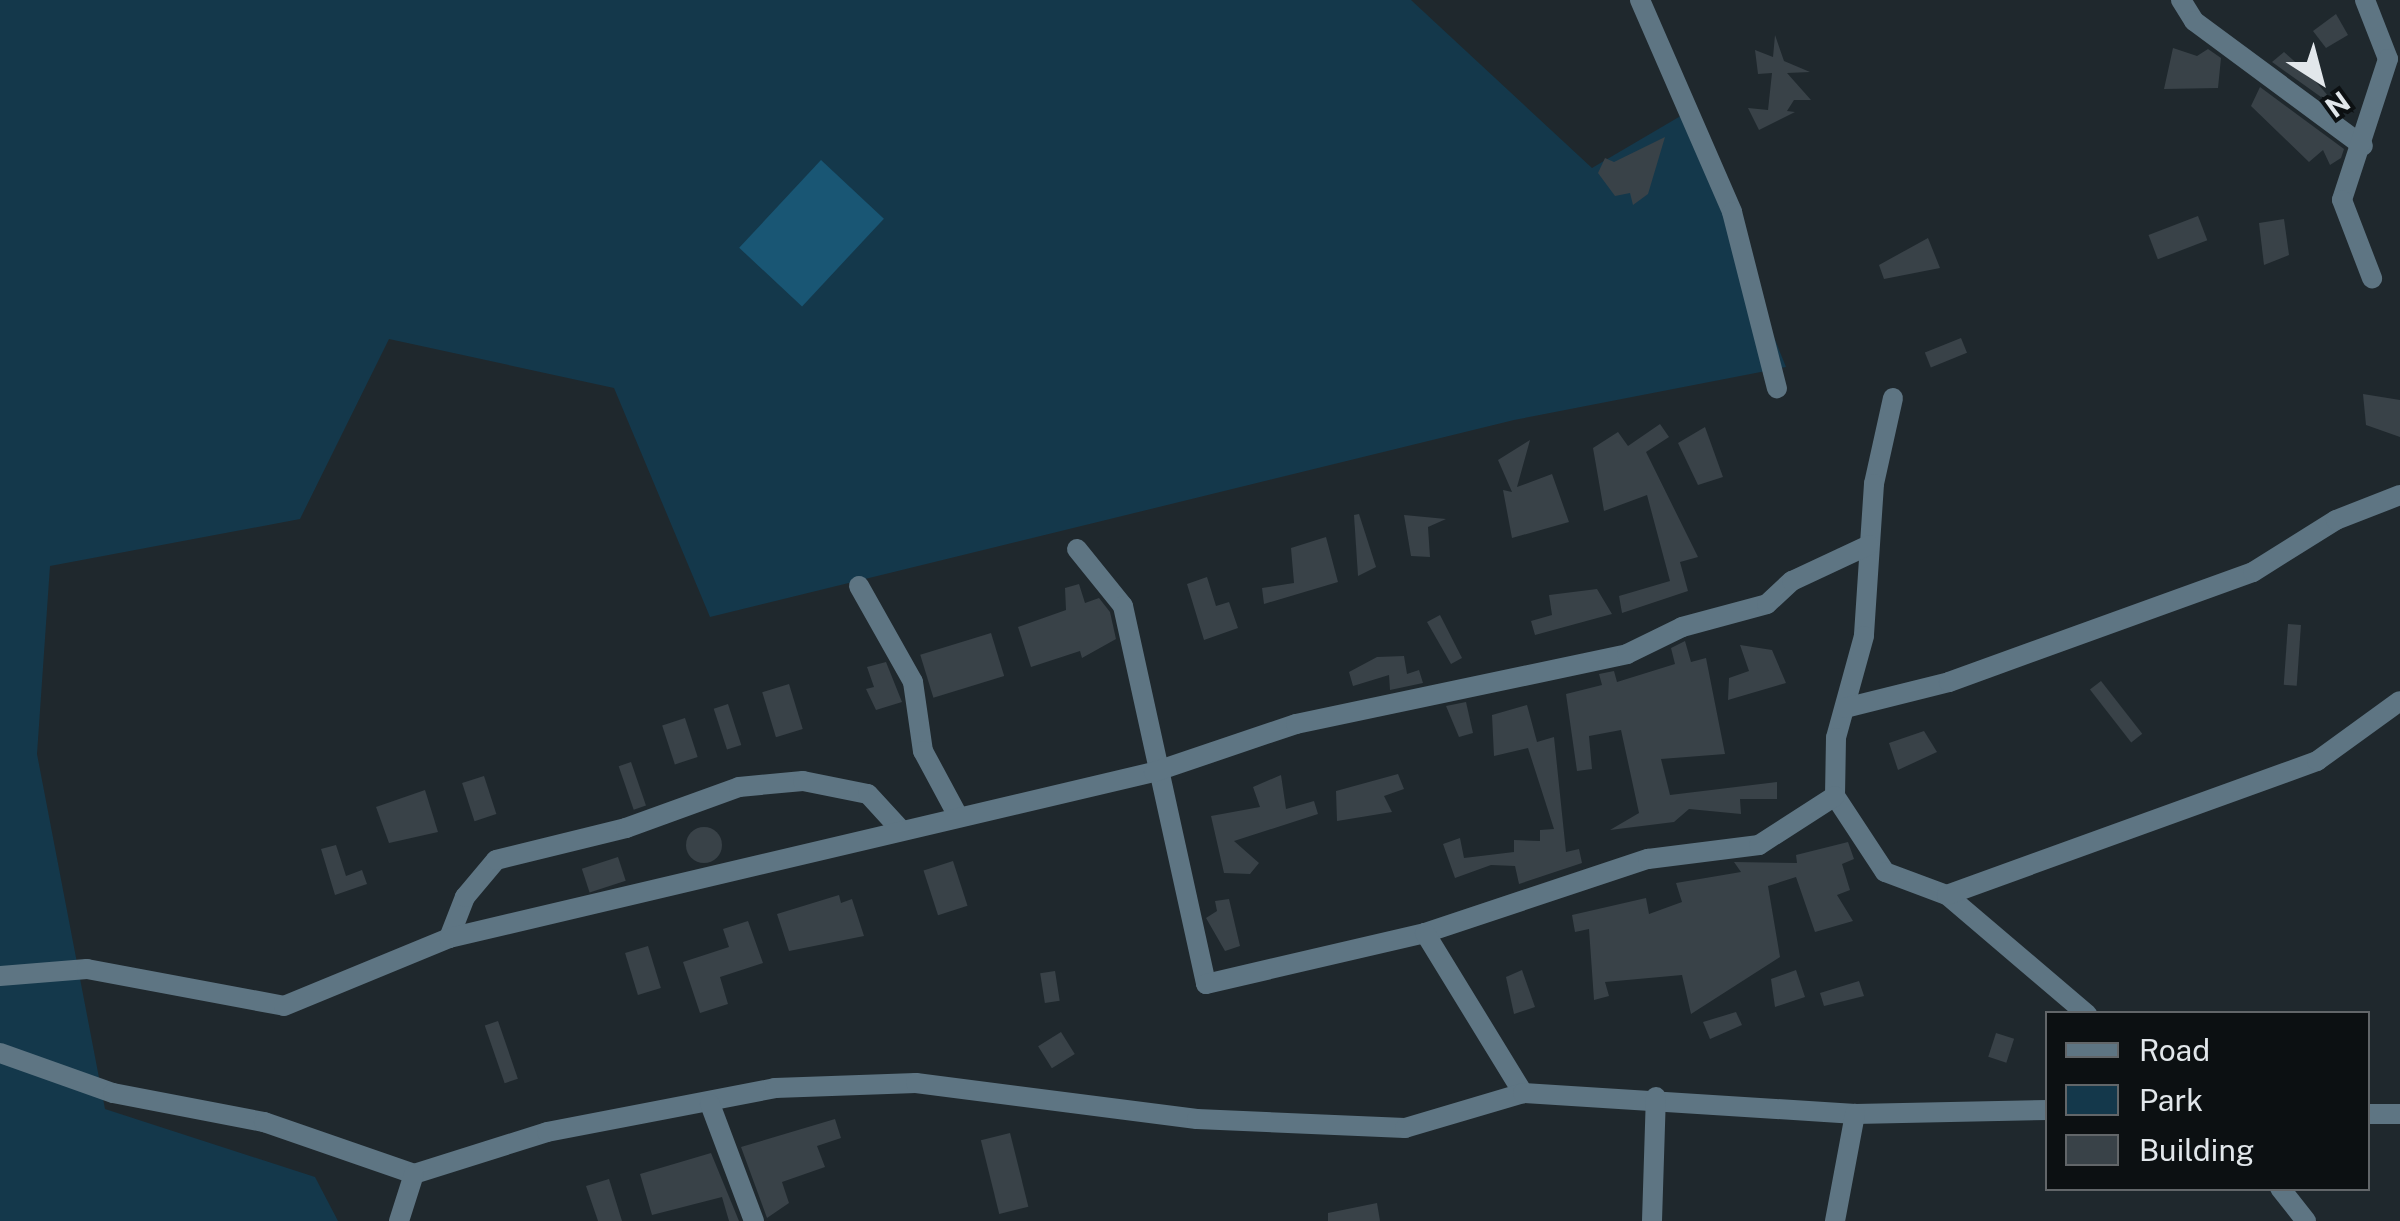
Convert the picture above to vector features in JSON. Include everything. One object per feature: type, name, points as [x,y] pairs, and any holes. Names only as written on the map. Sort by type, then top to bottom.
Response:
[{"type":"street","points":[[1640,0],[1732,212],[1777,388]]},
{"type":"street","points":[[2181,0],[2194,20],[2363,146]]},
{"type":"street","points":[[2365,0],[2388,59],[2363,146],[2342,200],[2372,278]]},
{"type":"street","points":[[1893,398],[1870,545],[1864,636],[1845,708],[1835,796],[1885,872],[1947,896],[2082,1011]]},
{"type":"street","points":[[1845,708],[1949,682],[2253,572],[2336,520],[2400,496]]},
{"type":"street","points":[[0,976],[86,969],[284,1006],[449,938],[1154,772],[1296,724],[1627,654],[1682,627],[1767,604],[1792,581],[1870,545]]},
{"type":"street","points":[[1077,549],[1123,606],[1154,772],[1206,984],[1426,933],[1632,864],[1759,845],[1835,796]]},
{"type":"street","points":[[859,586],[914,682],[923,752],[958,816]]},
{"type":"street","points":[[1947,896],[2317,761],[2400,701]]},
{"type":"street","points":[[449,938],[464,897],[496,860],[626,828],[739,787],[803,781],[868,794],[901,830]]},
{"type":"street","points":[[1426,933],[1523,1094]]},
{"type":"street","points":[[0,1053],[113,1092],[264,1122],[414,1174],[547,1132],[710,1104],[775,1088],[916,1083],[1197,1119],[1404,1128],[1523,1094],[1656,1097],[1855,1114],[2045,1110]]},
{"type":"street","points":[[1652,1221],[1656,1097]]},
{"type":"street","points":[[710,1104],[754,1221]]},
{"type":"street","points":[[1835,1221],[1855,1114]]},
{"type":"street","points":[[2370,1114],[2400,1114]]},
{"type":"street","points":[[399,1221],[414,1174]]},
{"type":"street","points":[[2282,1191],[2306,1221]]},
{"type":"green space","points":[[0,0],[1411,0],[1592,168],[1684,114],[1786,367],[1514,420],[710,617],[614,388],[389,339],[300,519],[50,566],[37,754],[105,1109],[315,1177],[338,1221],[0,1221]]},
{"type":"shaded area","points":[[821,160],[884,219],[802,306],[739,248]]},
{"type":"building","points":[[2336,14],[2348,35],[2326,48],[2313,31]]},
{"type":"building","points":[[1775,35],[1784,61],[1810,72],[1787,73],[1811,100],[1794,100],[1787,111],[1795,112],[1759,130],[1748,108],[1768,110],[1772,73],[1758,74],[1755,50],[1773,57]]},
{"type":"building","points":[[2173,48],[2197,56],[2208,49],[2221,58],[2218,88],[2164,89]]},
{"type":"building","points":[[2284,52],[2311,76],[2342,112],[2272,62]]},
{"type":"building","points":[[2260,87],[2344,149],[2341,158],[2330,165],[2323,150],[2309,162],[2251,106]]},
{"type":"building","points":[[1665,137],[1648,194],[1633,205],[1630,193],[1615,196],[1598,173],[1605,158],[1614,162]]},
{"type":"building","points":[[2198,216],[2207,240],[2158,259],[2149,235]]},
{"type":"building","points":[[2284,219],[2289,255],[2264,265],[2259,223]]},
{"type":"building","points":[[1928,238],[1940,268],[1884,279],[1879,265]]},
{"type":"building","points":[[1961,338],[1967,353],[1931,367],[1925,353]]},
{"type":"building","points":[[2363,394],[2400,400],[2400,437],[2366,425]]},
{"type":"building","points":[[1660,424],[1669,437],[1646,452],[1698,557],[1680,562],[1688,591],[1622,613],[1619,596],[1670,581],[1647,495],[1604,511],[1593,448],[1618,432],[1628,446]]},
{"type":"building","points":[[1705,427],[1723,477],[1698,485],[1678,443]]},
{"type":"building","points":[[1530,440],[1517,487],[1552,474],[1569,522],[1512,538],[1503,490],[1512,492],[1498,460]]},
{"type":"building","points":[[1359,514],[1376,567],[1358,576],[1354,515]]},
{"type":"building","points":[[1404,515],[1446,519],[1428,527],[1430,557],[1411,556]]},
{"type":"building","points":[[1326,537],[1338,582],[1264,604],[1262,588],[1294,583],[1291,548]]},
{"type":"building","points":[[1207,577],[1216,606],[1229,602],[1238,628],[1204,640],[1187,584]]},
{"type":"building","points":[[1079,584],[1085,603],[1099,598],[1110,612],[1116,639],[1082,658],[1080,651],[1031,667],[1018,627],[1066,610],[1065,588]]},
{"type":"building","points":[[1597,589],[1612,614],[1535,635],[1531,621],[1552,615],[1549,595]]},
{"type":"building","points":[[1440,615],[1462,658],[1451,664],[1427,622]]},
{"type":"building","points":[[2288,624],[2301,625],[2297,686],[2284,685]]},
{"type":"building","points":[[991,633],[1004,676],[933,698],[920,655]]},
{"type":"building","points":[[1685,641],[1691,662],[1706,658],[1725,754],[1661,759],[1670,795],[1777,782],[1777,799],[1740,799],[1741,814],[1689,809],[1674,822],[1610,830],[1639,813],[1621,730],[1589,736],[1592,769],[1577,771],[1566,694],[1602,685],[1599,674],[1614,671],[1617,682],[1675,664],[1671,648]]},
{"type":"building","points":[[1740,645],[1772,650],[1786,683],[1728,700],[1729,678],[1749,671]]},
{"type":"building","points":[[1404,656],[1407,674],[1419,670],[1423,683],[1390,690],[1389,675],[1353,686],[1349,672],[1377,657]]},
{"type":"building","points":[[886,662],[902,702],[876,710],[866,689],[874,687],[867,667]]},
{"type":"building","points":[[2101,681],[2142,734],[2131,742],[2090,690]]},
{"type":"building","points":[[789,684],[803,729],[776,737],[762,692]]},
{"type":"building","points":[[1466,702],[1473,733],[1459,737],[1446,706]]},
{"type":"building","points":[[728,704],[741,745],[727,750],[714,709]]},
{"type":"building","points":[[1527,705],[1537,742],[1554,737],[1566,852],[1579,849],[1582,863],[1519,884],[1515,866],[1491,865],[1455,878],[1443,844],[1460,838],[1464,858],[1514,852],[1514,840],[1540,841],[1540,830],[1554,829],[1528,748],[1494,756],[1492,715]]},
{"type":"building","points":[[685,718],[698,757],[675,764],[662,725]]},
{"type":"building","points":[[1924,731],[1937,752],[1898,770],[1889,743]]},
{"type":"building","points":[[631,762],[646,805],[634,810],[619,766]]},
{"type":"building","points":[[1398,774],[1404,789],[1384,796],[1392,812],[1337,821],[1336,791]]},
{"type":"building","points":[[1281,775],[1286,809],[1314,801],[1318,814],[1234,841],[1259,863],[1250,874],[1224,873],[1211,816],[1260,807],[1253,787]]},
{"type":"building","points":[[484,776],[496,814],[474,821],[462,783]]},
{"type":"building","points":[[425,790],[438,832],[389,843],[376,807]]},
{"type":"building","points":[[704,827],[717,832],[722,845],[717,858],[704,863],[691,858],[686,845],[691,832]]},
{"type":"building","points":[[1848,842],[1854,859],[1842,864],[1850,890],[1837,895],[1853,921],[1815,932],[1796,877],[1768,886],[1780,957],[1691,1014],[1682,975],[1605,982],[1609,996],[1594,1000],[1589,929],[1575,932],[1572,915],[1646,898],[1649,914],[1682,902],[1676,883],[1741,872],[1734,862],[1797,863],[1796,855]]},
{"type":"building","points":[[336,845],[346,876],[362,870],[367,884],[335,895],[321,849]]},
{"type":"building","points":[[618,857],[626,881],[590,893],[582,869]]},
{"type":"building","points":[[953,861],[968,906],[938,915],[924,871]]},
{"type":"building","points":[[839,895],[841,903],[852,899],[864,936],[789,951],[777,914]]},
{"type":"building","points":[[1229,899],[1240,946],[1225,951],[1206,918],[1217,911],[1215,901]]},
{"type":"building","points":[[748,921],[763,963],[720,977],[728,1004],[700,1013],[683,962],[729,947],[723,929]]},
{"type":"building","points":[[648,946],[661,988],[638,995],[625,953]]},
{"type":"building","points":[[1522,970],[1535,1007],[1514,1014],[1506,977]]},
{"type":"building","points":[[1796,970],[1805,997],[1775,1007],[1771,979]]},
{"type":"building","points":[[1055,971],[1060,1001],[1045,1003],[1040,973]]},
{"type":"building","points":[[1859,981],[1864,996],[1824,1006],[1820,993]]},
{"type":"building","points":[[1736,1012],[1742,1025],[1710,1039],[1703,1022]]},
{"type":"building","points":[[498,1021],[518,1079],[505,1083],[485,1026]]},
{"type":"building","points":[[1061,1032],[1075,1054],[1052,1068],[1038,1046]]},
{"type":"building","points":[[1996,1033],[2014,1039],[2006,1063],[1988,1057]]},
{"type":"building","points":[[835,1119],[841,1138],[817,1146],[825,1167],[782,1182],[789,1203],[767,1218],[741,1147]]},
{"type":"building","points":[[1010,1133],[1028,1207],[999,1214],[981,1140]]},
{"type":"building","points":[[711,1153],[739,1221],[729,1221],[722,1197],[652,1215],[640,1174]]},
{"type":"building","points":[[609,1179],[622,1221],[598,1221],[586,1186]]},
{"type":"building","points":[[1377,1203],[1380,1221],[1328,1221],[1328,1213]]}]
